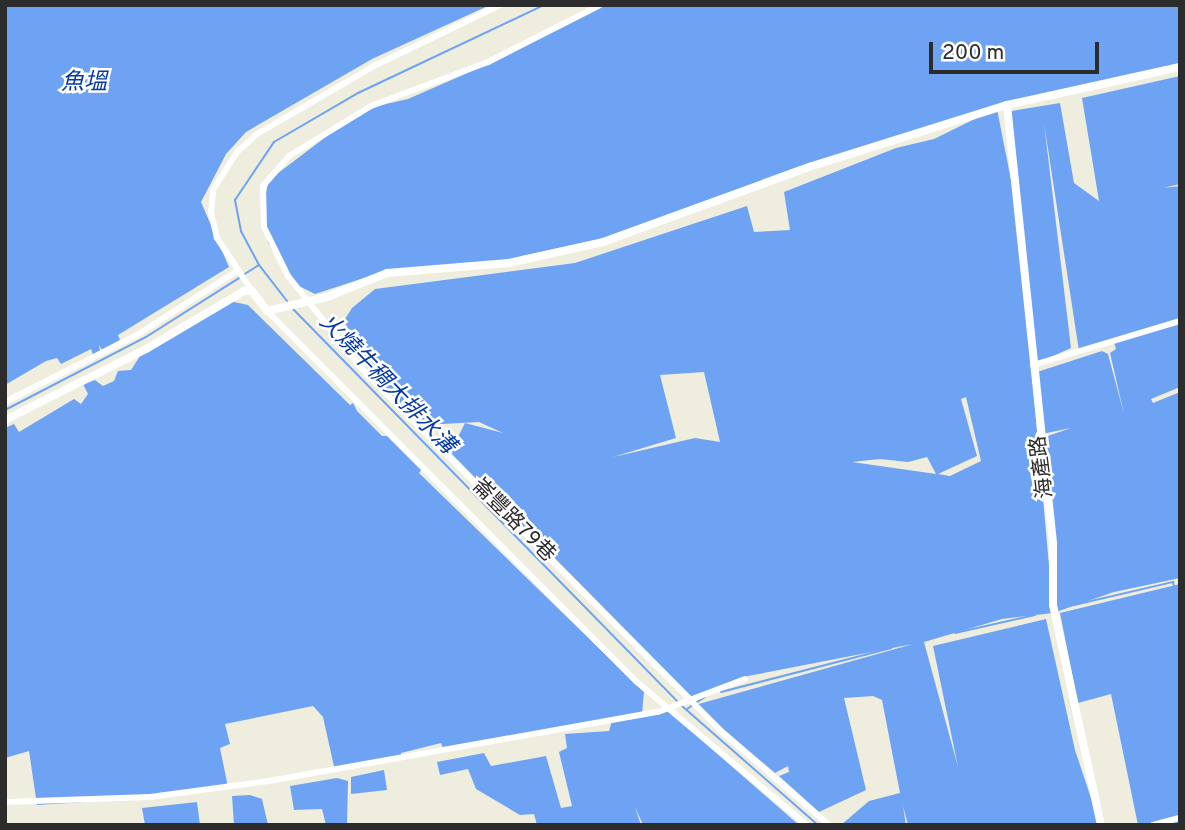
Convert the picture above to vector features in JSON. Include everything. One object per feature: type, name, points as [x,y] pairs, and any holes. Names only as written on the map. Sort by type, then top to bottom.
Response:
[{"type":"street","points":[[500,5],[384,61],[257,134],[237,152],[214,190],[211,213],[217,238],[237,271],[267,311],[597,643],[807,825]]},
{"type":"street","name":"崙豐路79巷","points":[[600,5],[488,62],[371,106],[289,156],[269,175],[260,199],[264,228],[273,251],[363,370],[690,700],[829,825]]},
{"type":"street","points":[[267,311],[309,300],[387,273],[509,263],[603,242],[812,166],[1007,105],[1180,67]]},
{"type":"street","name":"海產路","points":[[1007,105],[1053,544],[1053,605],[1101,825]]},
{"type":"street","points":[[5,402],[137,335],[237,271]]},
{"type":"street","points":[[5,419],[146,349],[224,299],[252,291]]},
{"type":"street","points":[[1033,365],[1180,321]]},
{"type":"street","points":[[5,802],[150,797],[244,784],[670,708],[745,679]]},
{"type":"street","points":[[1153,825],[1180,818]]},
{"type":"water","name":"魚塭","points":[[5,5],[490,5],[372,59],[246,132],[226,154],[201,202],[229,267],[118,335],[120,340],[102,350],[99,345],[100,351],[93,355],[91,349],[61,364],[57,358],[46,361],[5,385]]},
{"type":"water","points":[[604,5],[1180,5],[1180,63],[997,109],[1012,185],[1006,112],[1060,103],[1074,183],[1099,201],[1082,98],[1180,76],[1180,184],[1163,188],[1180,186],[1180,387],[1151,399],[1153,403],[1180,392],[1180,578],[1114,592],[1053,613],[1002,619],[924,642],[958,767],[933,646],[1046,619],[1075,750],[1100,825],[908,825],[903,806],[906,825],[841,825],[869,801],[900,793],[882,700],[873,696],[844,698],[866,790],[819,812],[779,776],[789,772],[788,766],[775,773],[695,705],[913,644],[748,676],[694,699],[441,443],[459,435],[465,423],[503,433],[479,422],[423,425],[405,408],[401,409],[349,345],[345,319],[352,308],[375,289],[575,263],[747,206],[754,232],[790,230],[784,192],[896,148],[934,139],[991,111],[827,161],[628,233],[522,256],[523,262],[370,276],[315,294],[295,284],[268,243],[261,214],[269,180],[331,133],[373,107],[408,99],[472,71]],"holes":[[[1044,123],[1079,351],[1114,342],[1116,349],[1110,353],[1124,414],[1108,354],[1102,351],[1037,372],[1042,434],[1071,428],[1039,439],[1052,549],[1052,599],[1027,319],[1033,365],[1071,348]],[[704,372],[720,442],[695,438],[613,457],[676,438],[660,375]],[[966,397],[981,461],[950,476],[938,474],[977,456],[961,399]],[[927,457],[936,474],[852,462],[880,459],[908,462]]]},
{"type":"water","points":[[229,301],[248,305],[350,405],[353,403],[357,411],[382,436],[387,436],[421,470],[419,473],[644,692],[642,714],[666,709],[799,825],[643,825],[635,807],[641,825],[537,825],[534,814],[520,815],[476,789],[468,769],[440,775],[437,762],[484,753],[491,766],[546,756],[561,808],[572,806],[559,752],[567,748],[565,734],[609,731],[612,721],[444,751],[441,743],[401,753],[401,758],[335,771],[323,717],[313,706],[225,724],[230,744],[220,748],[228,787],[165,797],[37,805],[29,751],[5,758],[5,428],[14,424],[19,432],[74,399],[81,404],[88,394],[83,384],[95,380],[103,386],[114,381],[118,371],[131,370],[140,356]]},
{"type":"water","points":[[1180,584],[1180,825],[1138,825],[1111,694],[1078,703],[1060,613]]},
{"type":"water","points":[[384,770],[387,790],[351,794],[351,777]]},
{"type":"water","points":[[337,778],[348,781],[347,825],[326,825],[322,809],[294,810],[290,786]]},
{"type":"water","points":[[250,795],[262,799],[268,825],[234,825],[232,796]]},
{"type":"water","points":[[197,802],[200,825],[145,825],[142,808]]},
{"type":"waterway","name":"火燒牛稠大排水溝","points":[[287,301],[259,265],[241,231],[235,200],[274,142],[358,93],[544,5]]},
{"type":"waterway","points":[[243,275],[259,265]]},
{"type":"waterway","points":[[5,410],[146,337],[239,278]]},
{"type":"waterway","name":"火燒牛稠大排水溝","points":[[293,309],[678,702]]},
{"type":"waterway","points":[[1074,605],[1173,582],[1174,587]]},
{"type":"waterway","points":[[955,633],[1035,615]]},
{"type":"waterway","points":[[721,692],[891,648]]},
{"type":"waterway","points":[[687,709],[705,697]]},
{"type":"waterway","name":"火燒牛稠大排水溝","points":[[682,706],[818,825]]}]
